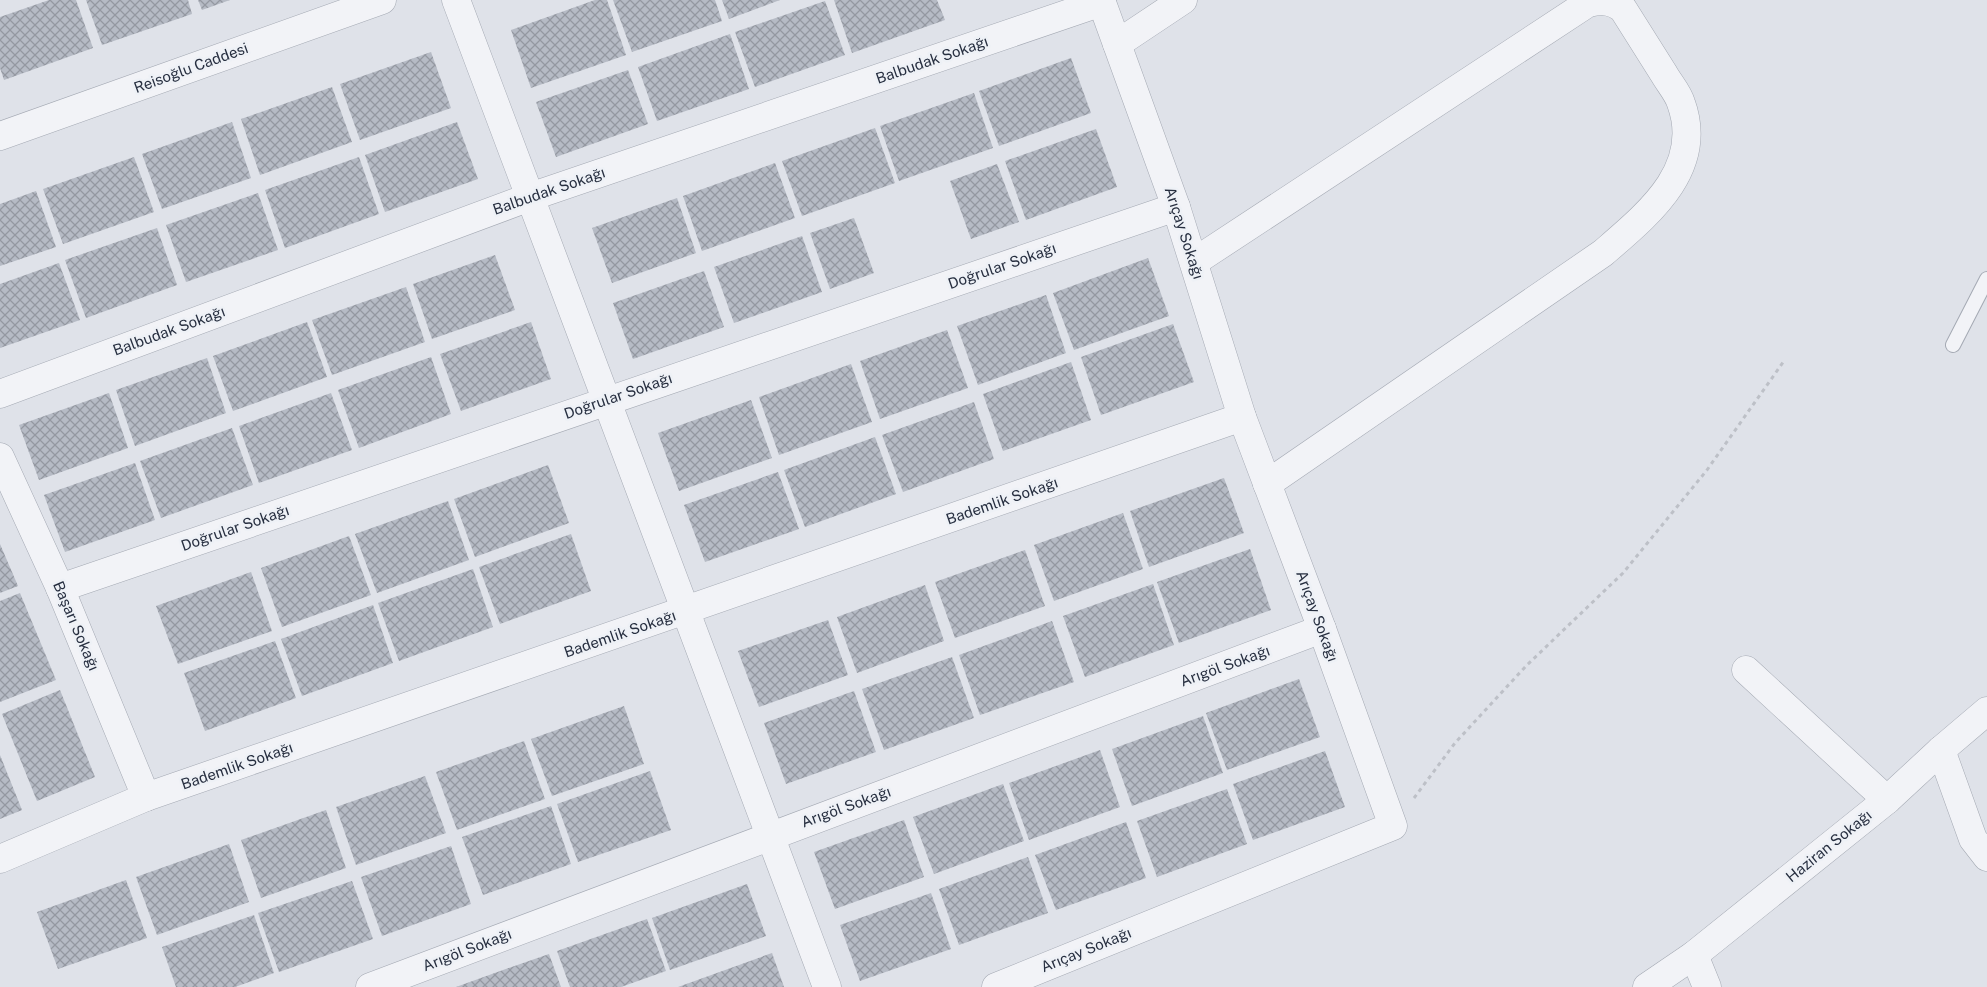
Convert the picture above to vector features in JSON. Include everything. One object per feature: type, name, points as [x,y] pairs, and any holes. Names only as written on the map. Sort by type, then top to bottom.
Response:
[{"type":"street","name":"Reisoğlu Caddesi","points":[[0,136],[382,0]]},
{"type":"street","points":[[456,0],[827,987]]},
{"type":"street","points":[[1117,44],[1183,0]]},
{"type":"street","points":[[1194,262],[1588,3],[1596,0],[1616,3],[1623,9],[1681,101],[1687,126],[1686,150],[1678,173],[1645,216],[1603,253],[1267,484]]},
{"type":"street","name":"Balbudak Sokağı","points":[[0,394],[530,197],[1101,1]]},
{"type":"street","name":"Arıçay Sokağı","points":[[996,987],[1393,826],[1242,417],[1176,207],[1101,1]]},
{"type":"street","name":"Doğrular Sokağı","points":[[60,588],[1176,207]]},
{"type":"street","name":"Bademlik Sokağı","points":[[0,858],[146,797],[1242,417]]},
{"type":"street","name":"Başarı Sokağı","points":[[0,457],[60,588],[146,797]]},
{"type":"street","name":"Arıgöl Sokağı","points":[[370,987],[771,835],[1322,630]]},
{"type":"street","points":[[1746,670],[1887,800]]},
{"type":"street","name":"Haziran Sokağı","points":[[1647,987],[1694,955],[1887,800],[1987,711]]},
{"type":"street","points":[[1941,750],[1973,839],[1987,857]]},
{"type":"street","points":[[1694,955],[1707,987]]},
{"type":"lane","points":[[1953,344],[1987,280]]},
{"type":"path","points":[[1393,826],[1455,743],[1526,666],[1623,574],[1707,470],[1784,361]]},
{"type":"building","points":[[49,0],[76,0],[93,48],[4,80],[0,68],[0,17]]},
{"type":"building","points":[[86,0],[188,0],[192,14],[102,45]]},
{"type":"building","points":[[198,0],[230,0],[202,10]]},
{"type":"building","points":[[595,0],[607,0],[626,55],[531,88],[511,30]]},
{"type":"building","points":[[613,0],[715,0],[722,21],[632,52]]},
{"type":"building","points":[[722,0],[780,0],[729,19]]},
{"type":"building","points":[[834,0],[937,0],[945,20],[852,53]]},
{"type":"building","points":[[825,1],[845,55],[755,87],[735,32]]},
{"type":"building","points":[[730,34],[749,89],[657,121],[638,67]]},
{"type":"building","points":[[431,52],[451,108],[360,140],[340,84]]},
{"type":"building","points":[[1071,58],[1091,113],[999,146],[979,91]]},
{"type":"building","points":[[628,70],[648,124],[556,157],[536,102]]},
{"type":"building","points":[[332,87],[352,142],[260,175],[241,119]]},
{"type":"building","points":[[974,93],[993,148],[899,181],[880,126]]},
{"type":"building","points":[[232,122],[251,178],[162,209],[142,154]]},
{"type":"building","points":[[457,122],[478,179],[385,212],[365,155]]},
{"type":"building","points":[[875,128],[895,183],[802,216],[782,161]]},
{"type":"building","points":[[1096,129],[1117,187],[1026,220],[1005,161]]},
{"type":"building","points":[[134,157],[154,212],[63,244],[43,189]]},
{"type":"building","points":[[359,157],[379,214],[285,248],[265,190]]},
{"type":"building","points":[[775,163],[795,218],[702,251],[683,196]]},
{"type":"building","points":[[997,164],[1019,222],[971,239],[950,181]]},
{"type":"building","points":[[36,191],[56,247],[0,266],[0,204]]},
{"type":"building","points":[[258,193],[278,250],[186,282],[166,225]]},
{"type":"building","points":[[677,198],[696,253],[612,283],[592,228]]},
{"type":"building","points":[[854,218],[874,273],[830,289],[810,233]]},
{"type":"building","points":[[157,228],[177,285],[86,318],[65,260]]},
{"type":"building","points":[[802,236],[822,292],[734,323],[714,267]]},
{"type":"building","points":[[495,255],[515,310],[432,339],[413,284]]},
{"type":"building","points":[[1148,258],[1169,316],[1074,350],[1053,293]]},
{"type":"building","points":[[59,263],[80,320],[0,348],[0,284]]},
{"type":"building","points":[[704,271],[724,327],[633,359],[613,303]]},
{"type":"building","points":[[406,287],[425,342],[332,375],[312,320]]},
{"type":"building","points":[[1046,295],[1066,353],[978,385],[957,326]]},
{"type":"building","points":[[307,322],[327,377],[233,411],[213,356]]},
{"type":"building","points":[[531,322],[551,379],[461,411],[440,354]]},
{"type":"building","points":[[1173,324],[1194,382],[1101,415],[1081,357]]},
{"type":"building","points":[[947,330],[968,388],[880,419],[860,361]]},
{"type":"building","points":[[431,357],[451,414],[359,448],[338,390]]},
{"type":"building","points":[[207,358],[226,413],[135,446],[116,390]]},
{"type":"building","points":[[1071,362],[1091,420],[1003,451],[983,394]]},
{"type":"building","points":[[851,364],[872,422],[779,455],[759,397]]},
{"type":"building","points":[[109,393],[128,448],[39,480],[19,425]]},
{"type":"building","points":[[331,393],[352,450],[259,483],[239,426]]},
{"type":"building","points":[[751,400],[772,458],[679,491],[658,433]]},
{"type":"building","points":[[974,402],[994,459],[903,492],[882,435]]},
{"type":"building","points":[[232,428],[253,485],[161,518],[140,461]]},
{"type":"building","points":[[875,437],[896,494],[805,527],[784,470]]},
{"type":"building","points":[[135,463],[155,520],[65,552],[44,495]]},
{"type":"building","points":[[548,465],[569,523],[475,557],[454,499]]},
{"type":"building","points":[[778,472],[799,529],[705,562],[684,505]]},
{"type":"building","points":[[1224,478],[1244,533],[1149,567],[1130,511]]},
{"type":"building","points":[[448,501],[469,560],[377,593],[355,534]]},
{"type":"building","points":[[1123,513],[1143,569],[1054,601],[1034,545]]},
{"type":"building","points":[[571,534],[591,591],[500,624],[479,567]]},
{"type":"building","points":[[349,536],[371,595],[282,627],[261,568]]},
{"type":"building","points":[[0,544],[18,586],[0,593]]},
{"type":"building","points":[[1250,549],[1271,610],[1179,643],[1157,582]]},
{"type":"building","points":[[1025,550],[1045,606],[955,638],[935,582]]},
{"type":"building","points":[[473,569],[493,627],[399,661],[378,603]]},
{"type":"building","points":[[251,572],[272,631],[178,664],[156,606]]},
{"type":"building","points":[[1153,584],[1174,645],[1085,677],[1063,616]]},
{"type":"building","points":[[925,585],[944,641],[857,673],[837,617]]},
{"type":"building","points":[[20,593],[56,680],[0,702],[0,601]]},
{"type":"building","points":[[373,605],[393,663],[302,696],[281,639]]},
{"type":"building","points":[[828,620],[848,675],[759,707],[738,651]]},
{"type":"building","points":[[1052,621],[1074,682],[980,715],[959,655]]},
{"type":"building","points":[[275,641],[296,698],[205,731],[184,673]]},
{"type":"building","points":[[952,657],[974,718],[884,750],[862,689]]},
{"type":"building","points":[[1299,679],[1320,737],[1227,770],[1206,713]]},
{"type":"building","points":[[60,690],[95,777],[37,801],[2,714]]},
{"type":"building","points":[[854,691],[876,752],[786,784],[764,723]]},
{"type":"building","points":[[624,706],[644,764],[552,796],[531,739]]},
{"type":"building","points":[[1203,716],[1223,773],[1132,806],[1112,749]]},
{"type":"building","points":[[524,741],[545,799],[457,830],[436,772]]},
{"type":"building","points":[[1100,750],[1120,807],[1029,840],[1009,783]]},
{"type":"building","points":[[1325,751],[1345,807],[1253,840],[1233,784]]},
{"type":"building","points":[[0,755],[22,810],[0,819]]},
{"type":"building","points":[[650,771],[671,830],[578,862],[557,804]]},
{"type":"building","points":[[425,776],[446,833],[356,865],[336,807]]},
{"type":"building","points":[[1003,784],[1024,841],[934,874],[913,817]]},
{"type":"building","points":[[1227,789],[1247,844],[1157,877],[1137,821]]},
{"type":"building","points":[[551,806],[571,864],[483,895],[462,837]]},
{"type":"building","points":[[326,810],[346,868],[261,898],[241,840]]},
{"type":"building","points":[[904,820],[924,877],[835,909],[814,852]]},
{"type":"building","points":[[1126,822],[1146,878],[1056,910],[1035,855]]},
{"type":"building","points":[[229,844],[249,902],[157,935],[136,877]]},
{"type":"building","points":[[451,846],[471,904],[382,936],[361,877]]},
{"type":"building","points":[[1028,857],[1048,913],[959,945],[939,889]]},
{"type":"building","points":[[126,880],[147,938],[58,969],[37,912]]},
{"type":"building","points":[[352,881],[373,939],[279,972],[258,913]]},
{"type":"building","points":[[747,884],[766,936],[670,970],[652,918]]},
{"type":"building","points":[[931,893],[951,949],[860,981],[840,925]]},
{"type":"building","points":[[254,915],[274,973],[235,987],[176,987],[162,947]]},
{"type":"building","points":[[647,919],[666,971],[621,987],[570,987],[557,951]]},
{"type":"building","points":[[772,953],[784,987],[678,987]]},
{"type":"building","points":[[549,954],[561,987],[456,987],[503,970]]}]
